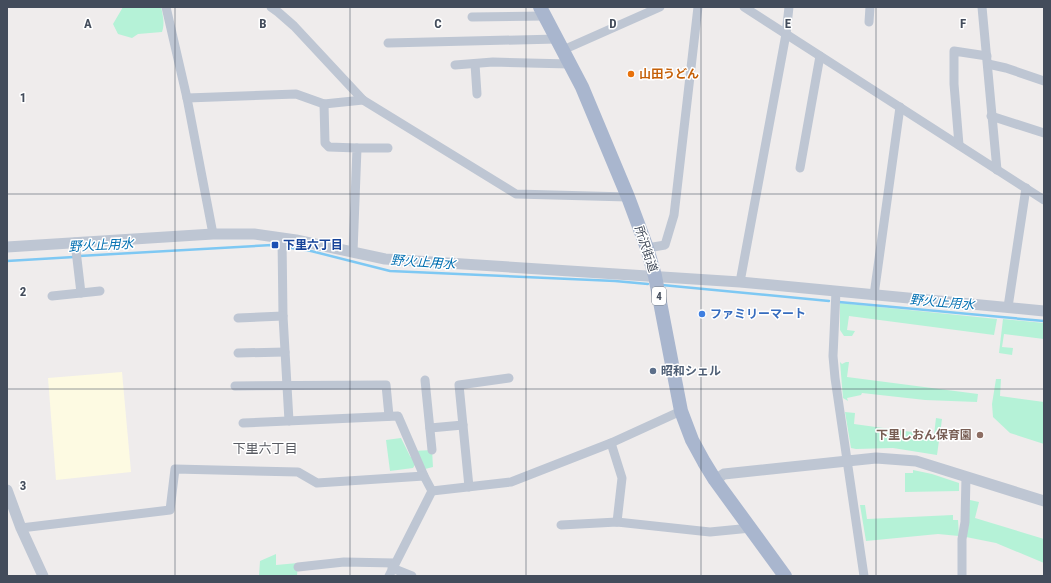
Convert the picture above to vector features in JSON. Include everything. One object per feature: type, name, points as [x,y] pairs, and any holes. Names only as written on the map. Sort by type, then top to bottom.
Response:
[{"type":"main road","name":"所沢街道","points":[[544,10],[582,87],[628,197],[647,248],[655,276],[681,411],[692,440],[715,480],[751,528],[784,576]]},
{"type":"street","points":[[166,7],[188,98],[213,234]]},
{"type":"street","points":[[270,7],[294,26],[363,100],[516,194],[628,197]]},
{"type":"street","points":[[388,43],[560,44],[660,7]]},
{"type":"street","points":[[647,248],[665,245],[674,216],[698,7]]},
{"type":"street","points":[[744,7],[754,10],[786,34],[1044,200]]},
{"type":"street","points":[[740,282],[786,34],[789,7]]},
{"type":"street","points":[[869,22],[870,7]]},
{"type":"street","points":[[982,7],[997,170]]},
{"type":"street","points":[[472,17],[544,10]]},
{"type":"street","points":[[959,145],[954,84],[954,51],[987,60],[1044,81]]},
{"type":"street","points":[[800,168],[820,56]]},
{"type":"street","points":[[455,65],[493,62],[570,64]]},
{"type":"street","points":[[475,64],[477,94]]},
{"type":"street","points":[[188,98],[296,94],[324,104],[363,100]]},
{"type":"street","points":[[324,104],[325,143],[329,148],[388,148]]},
{"type":"street","points":[[874,294],[900,107]]},
{"type":"street","points":[[991,116],[1044,133]]},
{"type":"street","points":[[353,252],[357,148]]},
{"type":"street","points":[[1008,307],[1026,188]]},
{"type":"street","points":[[7,247],[76,246],[213,234],[254,234],[282,240],[296,240],[385,259],[740,282],[1044,311]]},
{"type":"street","points":[[282,240],[283,316],[290,421]]},
{"type":"street","points":[[76,246],[81,293]]},
{"type":"street","points":[[52,296],[100,291]]},
{"type":"street","points":[[836,291],[833,356],[838,404],[864,576]]},
{"type":"street","points":[[238,318],[283,316]]},
{"type":"street","points":[[238,353],[285,352]]},
{"type":"street","points":[[469,487],[459,385],[509,378]]},
{"type":"street","points":[[425,380],[432,450]]},
{"type":"street","points":[[236,386],[386,385],[389,416]]},
{"type":"street","points":[[432,491],[511,482],[611,444],[681,411]]},
{"type":"street","points":[[243,423],[398,416],[432,491]]},
{"type":"street","points":[[430,428],[463,425]]},
{"type":"street","points":[[611,444],[622,478],[617,522]]},
{"type":"street","points":[[715,480],[724,474],[876,458],[916,461],[1044,501]]},
{"type":"street","points":[[21,528],[170,510],[175,470],[298,472],[317,483],[424,476]]},
{"type":"street","points":[[962,576],[962,538],[966,477]]},
{"type":"street","points":[[7,490],[21,528],[43,576]]},
{"type":"street","points":[[392,569],[432,491]]},
{"type":"street","points":[[561,526],[617,522],[710,532],[751,528]]},
{"type":"street","points":[[298,567],[344,562],[392,569],[412,576]]},
{"type":"shaded area","points":[[122,372],[131,472],[56,480],[48,378]]},
{"type":"green space","points":[[123,7],[161,7],[164,23],[162,32],[138,34],[132,38],[118,34],[113,24]]},
{"type":"green space","points":[[840,303],[997,319],[994,335],[849,316],[847,330],[855,331],[852,336],[844,336],[840,330]]},
{"type":"green space","points":[[1003,319],[1044,323],[1044,339],[1004,334],[1002,347],[1013,348],[1012,355],[999,353]]},
{"type":"green space","points":[[840,362],[842,364],[849,362],[847,377],[978,394],[977,402],[925,400],[862,393],[861,395],[847,398],[848,401],[843,398]]},
{"type":"green space","points":[[996,379],[1001,379],[1000,396],[1044,402],[1044,444],[1010,433],[993,417],[992,404]]},
{"type":"green space","points":[[845,412],[855,413],[854,424],[934,435],[936,418],[942,419],[937,455],[893,448],[851,448]]},
{"type":"green space","points":[[401,438],[410,456],[416,463],[413,468],[390,471],[386,440]]},
{"type":"green space","points":[[432,450],[433,467],[421,470],[413,451]]},
{"type":"green space","points":[[913,470],[932,474],[959,483],[959,491],[905,492],[905,473],[913,473]]},
{"type":"green space","points":[[970,500],[979,502],[975,518],[1044,539],[1044,563],[996,543],[966,537]]},
{"type":"green space","points":[[860,505],[865,505],[867,519],[953,515],[953,520],[958,520],[959,536],[938,534],[866,541]]},
{"type":"green space","points":[[276,554],[276,565],[298,563],[297,576],[259,576],[260,561]]},
{"type":"waterway","name":"野火止用水","points":[[79,256],[272,245],[280,246]]},
{"type":"waterway","name":"野火止用水","points":[[285,247],[311,251],[390,271],[615,281],[648,284]]},
{"type":"waterway","name":"野火止用水","points":[[7,261],[74,257]]},
{"type":"waterway","name":"野火止用水","points":[[662,285],[829,301]]},
{"type":"waterway","name":"野火止用水","points":[[839,302],[1044,321]]},
{"type":"place","name":"山田うどん","points":[[631,74]]},
{"type":"place","name":"下里六丁目","points":[[275,245]]},
{"type":"place","name":"ファミリーマート","points":[[702,314]]},
{"type":"place","name":"昭和シェル","points":[[653,371]]},
{"type":"place","name":"下里しおん保育園","points":[[980,435]]},
{"type":"district","name":"下里六丁目","points":[[265,448]]}]
